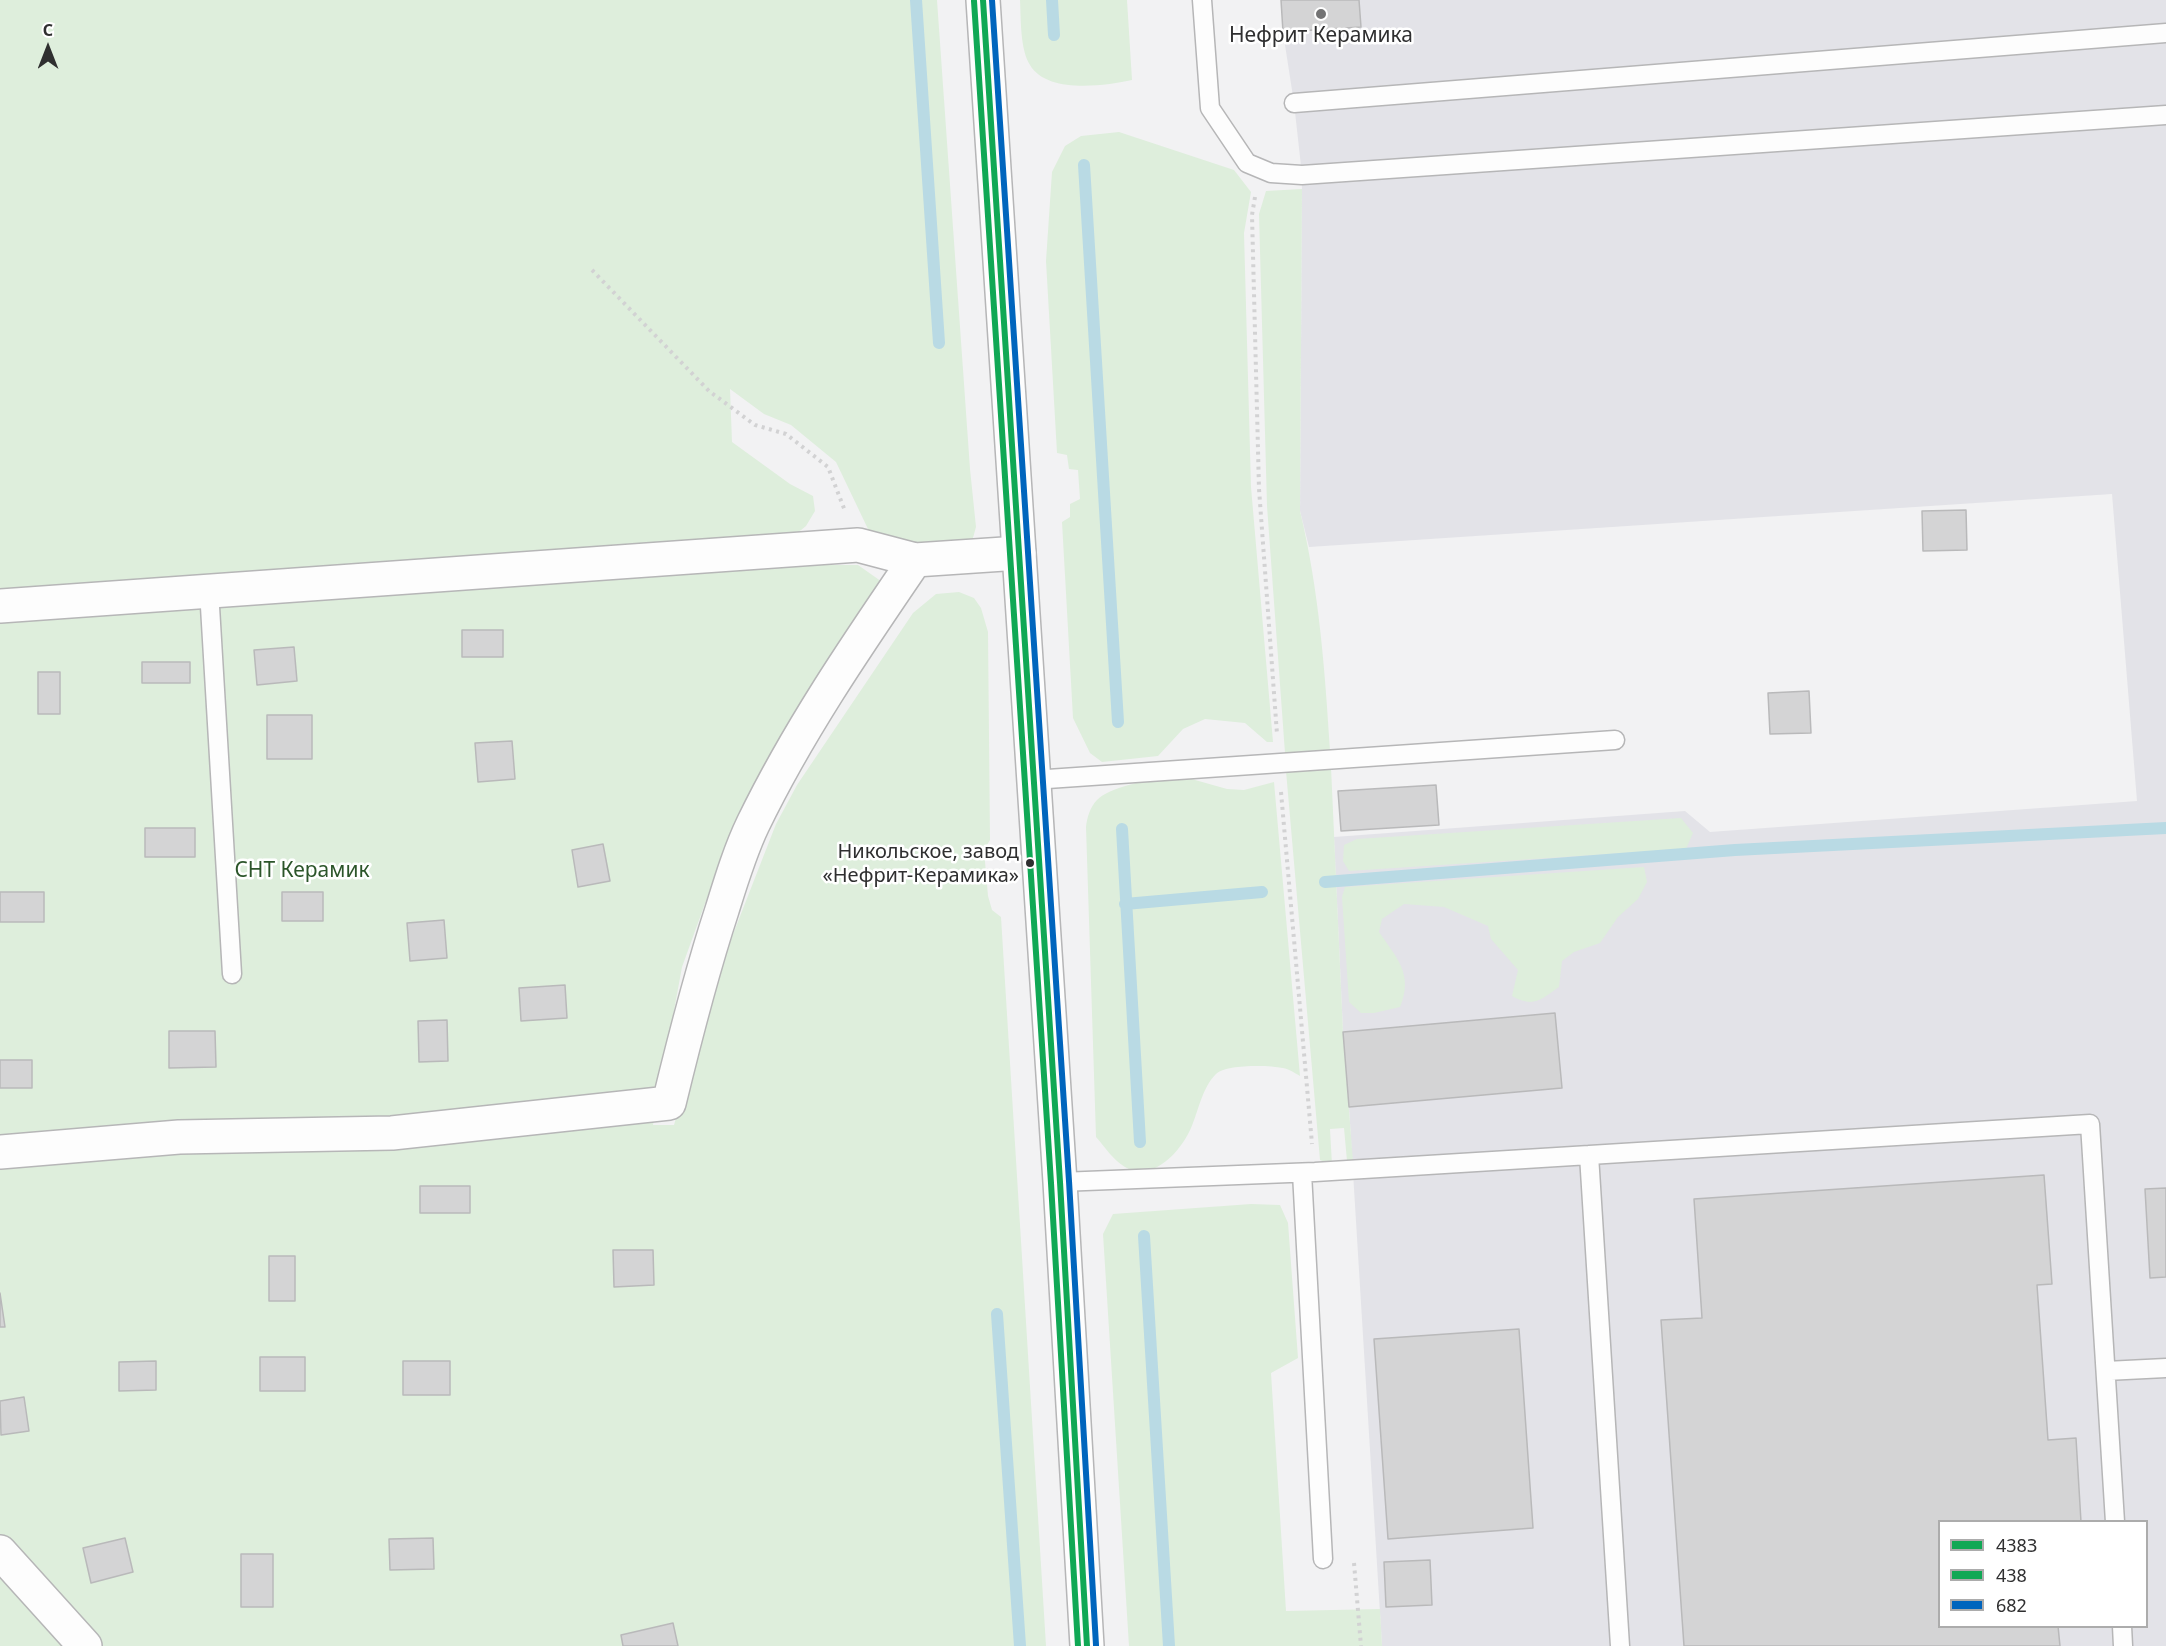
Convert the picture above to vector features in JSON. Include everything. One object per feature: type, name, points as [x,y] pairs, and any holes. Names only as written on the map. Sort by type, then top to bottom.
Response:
[{"type":"street","points":[[983,0],[1060,1182],[1087,1646]]},
{"type":"street","points":[[0,606],[858,545],[915,560],[1019,553]]},
{"type":"street","points":[[0,1152],[179,1137],[393,1133],[669,1103],[699,979],[730,884],[752,826],[842,667],[915,560]]},
{"type":"street","points":[[0,1552],[85,1646]]},
{"type":"lane","points":[[1202,0],[1210,108],[1247,163],[1271,173],[1302,174],[2166,115]]},
{"type":"lane","points":[[1294,103],[2166,33]]},
{"type":"lane","points":[[209,590],[232,974]]},
{"type":"lane","points":[[1033,780],[1615,740]]},
{"type":"lane","points":[[1060,1182],[1309,1172],[2090,1124],[2115,1520]]},
{"type":"lane","points":[[1589,1155],[1620,1646]]},
{"type":"lane","points":[[1309,1172],[1323,1559]]},
{"type":"lane","points":[[2106,1371],[2166,1368]]},
{"type":"lane","points":[[2122,1628],[2123,1646]]},
{"type":"path","points":[[1247,163],[1257,186],[1252,215],[1259,489],[1309,1172]]},
{"type":"path","points":[[592,270],[709,391],[755,425],[786,434],[828,467],[858,545]]},
{"type":"path","points":[[1354,1563],[1361,1646]]},
{"type":"shaded area","points":[[1281,0],[2166,0],[2166,1646],[1382,1646],[1349,1107],[1562,1088],[1555,1013],[1343,1032],[1334,837],[1685,811],[1710,832],[2137,801],[2112,494],[1309,547],[1300,511],[1302,175],[1283,32]]},
{"type":"green space","name":"СНТ Керамик","points":[[0,0],[937,0],[976,527],[969,552],[888,546],[868,529],[836,462],[791,425],[764,414],[730,389],[732,442],[790,484],[813,496],[815,511],[806,526],[769,565],[858,565],[885,584],[813,692],[732,829],[682,967],[653,1125],[674,1125],[714,983],[776,824],[797,785],[913,613],[936,594],[959,592],[974,598],[981,608],[988,632],[990,840],[984,850],[988,896],[992,910],[1001,917],[1046,1646],[0,1646]]},
{"type":"green space","points":[[1020,0],[1127,0],[1132,80],[1077,86],[1049,80],[1038,74],[1030,65],[1024,51]]},
{"type":"green space","points":[[1119,132],[1234,170],[1251,192],[1244,233],[1251,487],[1273,742],[1267,742],[1245,723],[1205,719],[1183,729],[1158,756],[1102,762],[1090,753],[1073,718],[1062,522],[1070,517],[1070,504],[1080,499],[1078,470],[1069,469],[1067,455],[1057,453],[1046,261],[1052,172],[1065,146],[1081,136]]},
{"type":"green space","points":[[1302,189],[1300,511],[1317,600],[1330,751],[1285,753],[1267,506],[1259,214],[1266,191]]},
{"type":"green space","points":[[1331,767],[1343,1032],[1353,1162],[1347,1161],[1344,1128],[1330,1129],[1332,1165],[1320,1160],[1286,771]]},
{"type":"green space","points":[[1164,776],[1188,778],[1227,789],[1244,790],[1274,782],[1300,1076],[1292,1071],[1268,1066],[1238,1067],[1221,1071],[1207,1086],[1191,1128],[1173,1155],[1156,1168],[1135,1171],[1117,1161],[1096,1137],[1086,827],[1091,809],[1103,795],[1119,788]]},
{"type":"green space","points":[[1681,818],[1693,833],[1686,849],[1349,871],[1343,861],[1344,845],[1357,839]]},
{"type":"green space","points":[[1644,867],[1647,882],[1638,899],[1618,917],[1600,943],[1574,952],[1562,961],[1559,987],[1542,999],[1532,1002],[1512,996],[1518,970],[1491,939],[1488,926],[1444,907],[1404,904],[1382,919],[1379,932],[1397,958],[1404,975],[1404,995],[1400,1007],[1374,1013],[1361,1013],[1349,1002],[1342,897],[1345,887]]},
{"type":"green space","points":[[1251,1204],[1280,1205],[1288,1223],[1298,1358],[1271,1373],[1286,1611],[1380,1609],[1382,1646],[1129,1646],[1103,1234],[1113,1214]]},
{"type":"building","name":"Нефрит Керамика","points":[[1281,0],[1359,0],[1361,27],[1283,32]]},
{"type":"building","points":[[1966,510],[1967,550],[1923,551],[1922,511]]},
{"type":"building","points":[[462,630],[503,630],[503,657],[462,657]]},
{"type":"building","points":[[294,647],[297,681],[257,685],[254,650]]},
{"type":"building","points":[[142,662],[190,662],[190,683],[142,683]]},
{"type":"building","points":[[38,672],[60,672],[60,714],[38,714]]},
{"type":"building","points":[[1809,691],[1811,733],[1770,734],[1768,693]]},
{"type":"building","points":[[267,715],[312,715],[312,759],[267,759]]},
{"type":"building","points":[[512,741],[515,779],[478,782],[475,743]]},
{"type":"building","points":[[1436,785],[1439,825],[1341,831],[1338,791]]},
{"type":"building","points":[[145,828],[195,828],[195,857],[145,857]]},
{"type":"building","points":[[603,844],[610,881],[578,887],[572,850]]},
{"type":"building","points":[[0,892],[44,892],[44,922],[0,922]]},
{"type":"building","points":[[282,892],[323,892],[323,921],[282,921]]},
{"type":"building","points":[[444,920],[447,958],[410,961],[407,923]]},
{"type":"building","points":[[565,985],[567,1018],[521,1021],[519,988]]},
{"type":"building","points":[[1555,1013],[1562,1088],[1349,1107],[1343,1032]]},
{"type":"building","points":[[447,1020],[448,1061],[419,1062],[418,1021]]},
{"type":"building","points":[[169,1031],[215,1031],[216,1067],[169,1068]]},
{"type":"building","points":[[0,1060],[32,1060],[32,1088],[0,1088]]},
{"type":"building","points":[[2044,1175],[2052,1284],[2037,1285],[2048,1440],[2076,1438],[2081,1520],[1938,1520],[1938,1628],[2058,1628],[2060,1646],[1684,1646],[1661,1320],[1702,1318],[1694,1199]]},
{"type":"building","points":[[420,1186],[470,1186],[470,1213],[420,1213]]},
{"type":"building","points":[[2166,1188],[2166,1277],[2150,1278],[2145,1189]]},
{"type":"building","points":[[613,1250],[653,1250],[654,1285],[614,1287]]},
{"type":"building","points":[[269,1256],[295,1256],[295,1301],[269,1301]]},
{"type":"building","points":[[0,1293],[5,1327],[0,1327]]},
{"type":"building","points":[[1519,1329],[1533,1528],[1388,1539],[1374,1339]]},
{"type":"building","points":[[260,1357],[305,1357],[305,1391],[260,1391]]},
{"type":"building","points":[[156,1361],[156,1390],[119,1391],[119,1362]]},
{"type":"building","points":[[403,1361],[450,1361],[450,1395],[403,1395]]},
{"type":"building","points":[[24,1397],[29,1431],[1,1435],[0,1401]]},
{"type":"building","points":[[125,1538],[133,1572],[91,1583],[83,1548]]},
{"type":"building","points":[[433,1538],[434,1569],[390,1570],[389,1539]]},
{"type":"building","points":[[241,1554],[273,1554],[273,1607],[241,1607]]},
{"type":"building","points":[[1430,1560],[1432,1605],[1386,1607],[1384,1562]]},
{"type":"building","points":[[673,1623],[678,1646],[623,1646],[621,1635]]},
{"type":"waterway","points":[[916,0],[939,343]]},
{"type":"waterway","points":[[1052,0],[1054,35]]},
{"type":"waterway","points":[[1084,165],[1118,722]]},
{"type":"waterway","points":[[1325,882],[1735,850],[2166,828]]},
{"type":"waterway","points":[[1122,829],[1140,1142]]},
{"type":"waterway","points":[[1125,904],[1262,892]]},
{"type":"waterway","points":[[1144,1236],[1169,1646]]},
{"type":"waterway","points":[[997,1314],[1020,1646]]},
{"type":"transit line","name":"438З","points":[[983,0],[1060,1182],[1087,1646]]},
{"type":"transit line","name":"682","points":[[992,0],[1069,1181],[1096,1645]]},
{"type":"transit line","name":"438","points":[[974,1],[1051,1183],[1078,1646]]},
{"type":"place","name":"Нефрит Керамика","points":[[1321,14]]},
{"type":"place","name":"Никольское, завод «Нефрит-Керамика»","points":[[1030,863]]}]
